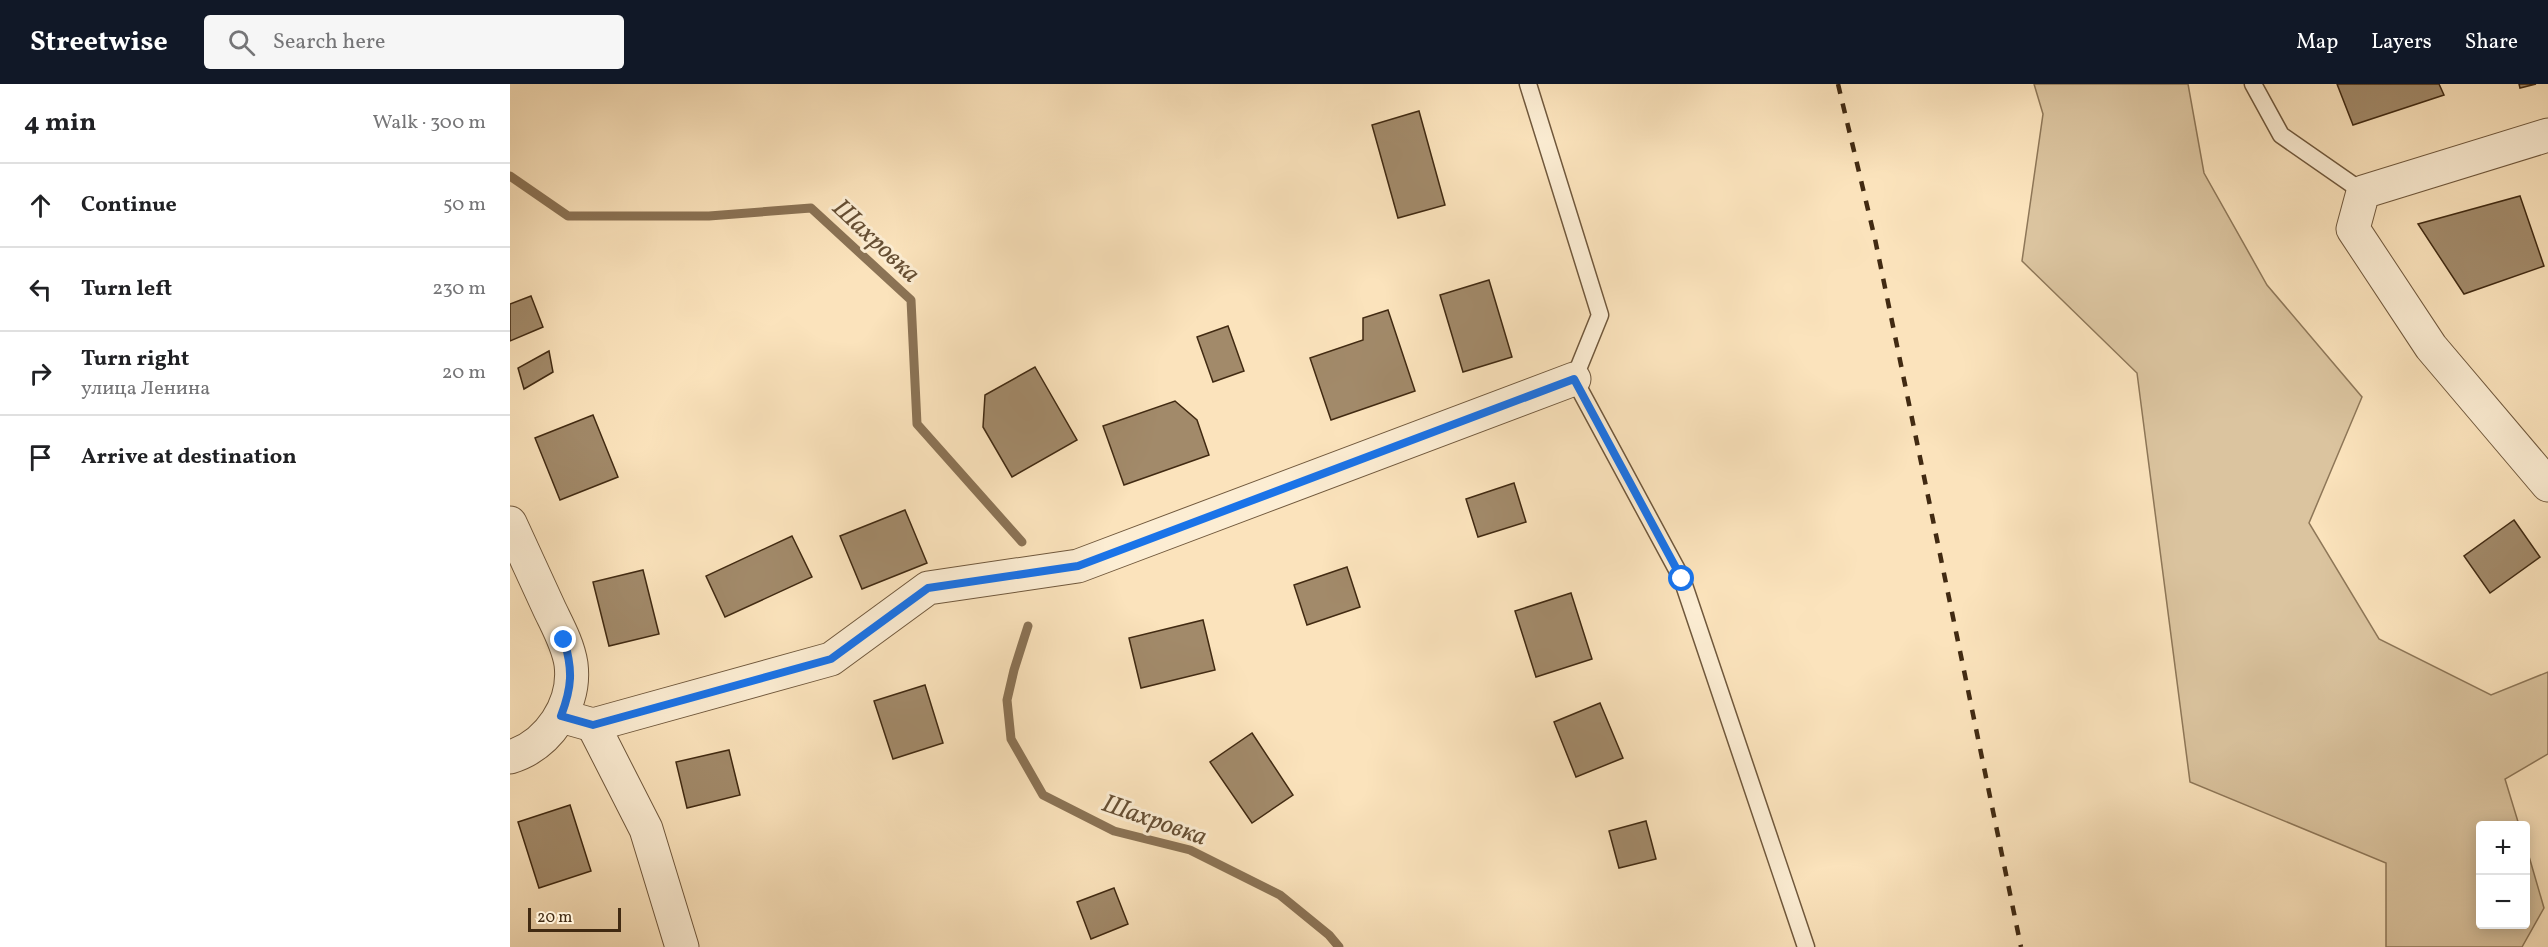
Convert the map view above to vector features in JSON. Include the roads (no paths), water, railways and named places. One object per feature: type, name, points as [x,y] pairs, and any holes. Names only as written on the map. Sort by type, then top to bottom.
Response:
[{"type":"street","points":[[2548,135],[2363,192],[2353,229],[2431,347],[2548,485]]},
{"type":"street","points":[[561,716],[593,725],[831,659],[928,588],[1078,566],[1574,379]]},
{"type":"street","points":[[510,523],[564,640],[571,664],[569,695],[561,716],[548,735],[510,757]]},
{"type":"street","points":[[593,725],[646,829],[681,947]]},
{"type":"lane","points":[[1528,84],[1600,315],[1574,379],[1682,579],[1806,947]]},
{"type":"lane","points":[[2253,84],[2281,135],[2363,192]]},
{"type":"waterway","name":"Шахровка","points":[[510,176],[568,216],[709,216],[811,208],[911,300],[917,424],[1022,542]]},
{"type":"waterway","name":"Шахровка","points":[[1028,626],[1007,700],[1011,739],[1043,795],[1114,831],[1190,850],[1280,895],[1329,935],[1339,947]]},
{"type":"railway","points":[[1838,84],[1875,239],[2021,947]]}]
